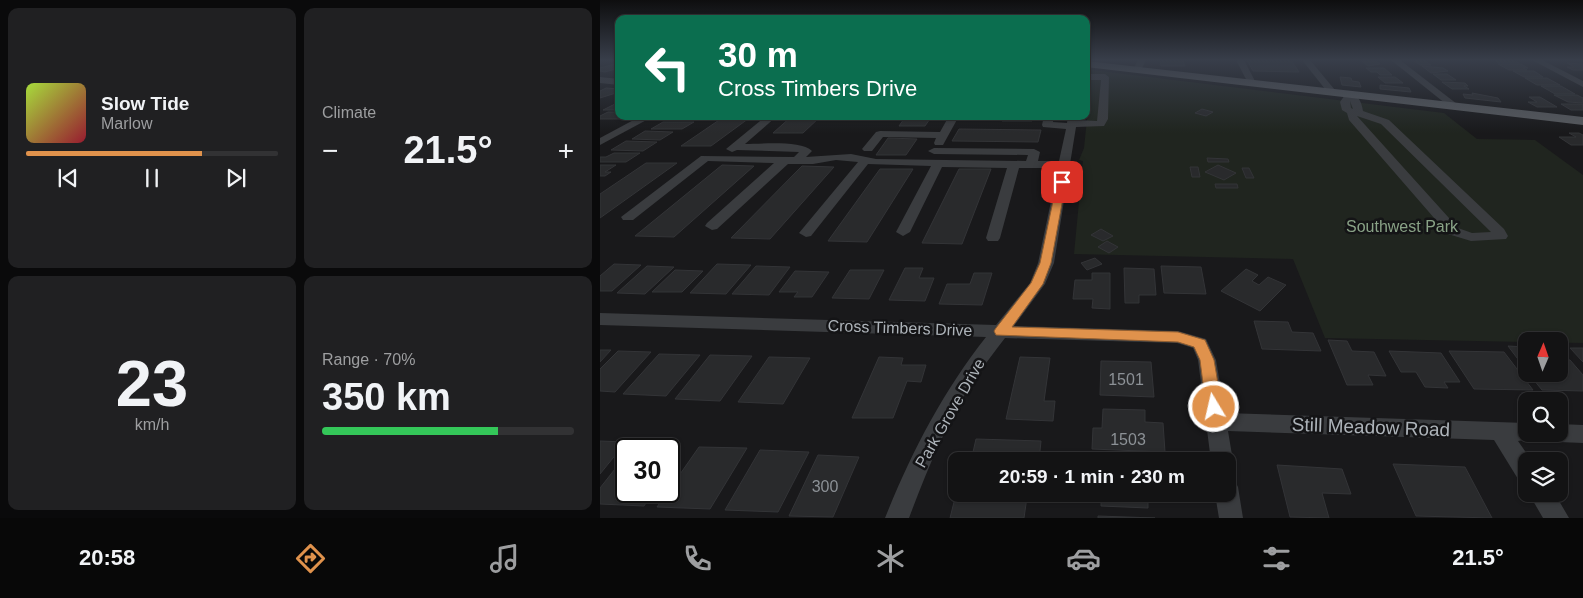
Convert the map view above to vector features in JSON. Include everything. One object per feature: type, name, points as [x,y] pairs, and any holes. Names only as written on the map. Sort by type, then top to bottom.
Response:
[{"type":"main road","points":[[1262,84],[1583,121]]},
{"type":"street","points":[[1048,120],[1047,125],[1072,122],[1100,124],[1103,119],[1105,84]]},
{"type":"street","points":[[1326,84],[1332,92]]},
{"type":"street","points":[[1426,84],[1454,106]]},
{"type":"street","points":[[1350,94],[1345,102],[1347,110],[1373,116],[1385,122],[1501,236],[1471,237],[1453,231],[1354,120],[1353,112]]},
{"type":"street","points":[[600,142],[641,120]]},
{"type":"street","points":[[628,217],[705,158],[728,152],[767,120]]},
{"type":"street","points":[[903,232],[943,135],[952,120]]},
{"type":"street","name":"Park Grove Drive","points":[[897,518],[914,474],[934,432],[968,374],[1036,284],[1046,263],[1072,122]]},
{"type":"street","points":[[806,233],[880,134],[943,135]]},
{"type":"street","points":[[712,226],[790,160],[806,151],[800,149],[734,147]]},
{"type":"street","points":[[705,158],[813,161],[866,154],[876,162],[1034,152],[1031,165]]},
{"type":"street","points":[[933,159],[1031,165],[1065,165]]},
{"type":"street","points":[[993,238],[1014,164]]},
{"type":"street","name":"Cross Timbers Drive","points":[[600,319],[1178,337],[1200,344],[1207,360],[1216,422]]},
{"type":"street","points":[[1216,422],[1221,452]]},
{"type":"street","name":"Still Meadow Road","points":[[1216,422],[1518,432]]},
{"type":"street","points":[[1500,431],[1518,459]]},
{"type":"street","points":[[1568,433],[1583,434]]},
{"type":"street","points":[[1228,502],[1231,518]]},
{"type":"street","points":[[1546,502],[1556,518]]},
{"type":"green space","name":"Southwest Park","points":[[1091,84],[1208,84],[1444,113],[1477,139],[1535,140],[1583,175],[1583,343],[1568,343],[1568,332],[1518,332],[1518,342],[1325,338],[1293,259],[1074,254],[1080,191],[1077,176],[1081,176],[1083,161],[1079,160],[1084,148],[1087,120],[1090,120]]},
{"type":"building","points":[[1360,84],[1361,87],[1342,85]]},
{"type":"building","points":[[1445,84],[1466,84],[1468,86],[1464,86],[1469,89],[1452,89]]},
{"type":"building","points":[[1536,84],[1560,85],[1537,85]]},
{"type":"building","points":[[1380,85],[1409,88],[1411,92],[1380,89]]},
{"type":"building","points":[[1541,86],[1561,86],[1575,94],[1555,94]]},
{"type":"building","points":[[606,88],[615,89],[615,93],[600,98],[600,91]]},
{"type":"building","points":[[1472,93],[1498,98],[1501,102],[1465,98],[1463,94],[1473,95]]},
{"type":"building","points":[[1554,95],[1577,95],[1583,98],[1583,103],[1568,102]]},
{"type":"building","points":[[1529,97],[1540,97],[1557,107],[1537,107],[1528,102],[1537,102]]},
{"type":"building","points":[[615,104],[615,110],[603,110]]},
{"type":"building","points":[[1561,104],[1583,104],[1583,110],[1571,110]]},
{"type":"building","points":[[1202,109],[1213,112],[1206,116],[1195,113]]},
{"type":"building","points":[[608,112],[615,112],[615,119],[600,119],[600,116]]},
{"type":"building","points":[[719,120],[747,120],[711,146],[681,146]]},
{"type":"building","points":[[788,120],[817,120],[803,133],[773,133]]},
{"type":"building","points":[[903,120],[929,120],[925,126],[899,126]]},
{"type":"building","points":[[1002,120],[1032,120],[1032,121]]},
{"type":"building","points":[[663,122],[694,122],[682,129],[651,129]]},
{"type":"building","points":[[959,129],[1041,130],[1038,142],[952,141]]},
{"type":"building","points":[[645,131],[673,132],[660,140],[632,139]]},
{"type":"building","points":[[1569,133],[1583,135],[1583,145],[1571,145],[1559,137],[1576,137]]},
{"type":"building","points":[[888,138],[917,139],[906,155],[876,155]]},
{"type":"building","points":[[626,141],[657,142],[643,151],[611,150]]},
{"type":"building","points":[[614,153],[640,153],[626,162],[600,162],[600,157],[606,157]]},
{"type":"building","points":[[1207,158],[1228,159],[1229,162],[1208,162]]},
{"type":"building","points":[[646,163],[677,163],[600,218],[600,194]]},
{"type":"building","points":[[600,165],[616,165],[605,172],[611,172],[605,176],[600,176]]},
{"type":"building","points":[[722,165],[754,166],[674,237],[635,236]]},
{"type":"building","points":[[1218,165],[1236,173],[1224,180],[1205,172]]},
{"type":"building","points":[[802,166],[834,167],[770,239],[731,238]]},
{"type":"building","points":[[1190,167],[1198,167],[1200,177],[1192,177]]},
{"type":"building","points":[[1242,168],[1249,168],[1254,178],[1246,178]]},
{"type":"building","points":[[880,169],[913,169],[867,242],[828,241]]},
{"type":"building","points":[[959,169],[991,169],[962,244],[922,243]]},
{"type":"building","points":[[1215,184],[1237,184],[1238,188],[1216,188]]},
{"type":"building","points":[[1101,229],[1113,236],[1103,241],[1091,235]]},
{"type":"building","points":[[1107,241],[1118,247],[1109,253],[1098,247]]},
{"type":"building","points":[[1095,258],[1102,264],[1087,270],[1081,263]]},
{"type":"building","points":[[614,264],[641,265],[612,291],[600,291],[600,276]]},
{"type":"building","points":[[717,264],[751,265],[726,294],[690,293]]},
{"type":"building","points":[[647,266],[674,267],[645,294],[617,293]]},
{"type":"building","points":[[756,266],[790,267],[769,295],[732,294]]},
{"type":"building","points":[[1161,266],[1201,267],[1206,294],[1164,293]]},
{"type":"building","points":[[905,268],[923,268],[919,278],[934,278],[925,301],[889,300]]},
{"type":"building","points":[[1124,268],[1154,269],[1156,295],[1139,295],[1139,303],[1125,303]]},
{"type":"building","points":[[1246,269],[1258,275],[1252,281],[1259,285],[1268,277],[1286,285],[1260,311],[1221,291]]},
{"type":"building","points":[[675,270],[703,271],[682,292],[652,292]]},
{"type":"building","points":[[850,270],[884,270],[869,299],[832,298]]},
{"type":"building","points":[[795,271],[829,272],[812,297],[794,297],[798,292],[779,292]]},
{"type":"building","points":[[974,273],[992,273],[982,305],[939,304],[947,284],[970,284]]},
{"type":"building","points":[[1092,273],[1110,273],[1110,309],[1092,308],[1093,299],[1073,299],[1075,280],[1092,280]]},
{"type":"building","points":[[1254,321],[1288,322],[1292,332],[1313,333],[1321,351],[1262,349]]},
{"type":"building","points":[[1328,340],[1347,341],[1352,351],[1374,352],[1386,376],[1368,375],[1373,385],[1347,385]]},
{"type":"building","points":[[1508,346],[1518,347],[1518,359]]},
{"type":"building","points":[[1570,348],[1583,348],[1583,362]]},
{"type":"building","points":[[600,350],[611,350],[600,362]]},
{"type":"building","points":[[618,351],[651,352],[615,392],[600,391],[600,369]]},
{"type":"building","points":[[1389,351],[1441,353],[1460,382],[1444,382],[1448,388],[1425,387],[1416,372],[1401,372]]},
{"type":"building","points":[[1449,351],[1504,352],[1518,370],[1518,382],[1527,382],[1533,390],[1474,389]]},
{"type":"building","points":[[659,354],[700,355],[666,396],[623,394]]},
{"type":"building","points":[[710,355],[752,356],[720,401],[675,399]]},
{"type":"building","points":[[769,357],[810,358],[783,404],[738,402]]},
{"type":"building","points":[[879,357],[903,358],[901,365],[926,365],[921,382],[907,381],[893,418],[852,418]]},
{"type":"building","points":[[1020,357],[1050,358],[1044,401],[1055,401],[1053,421],[1006,419]]},
{"type":"building","points":[[1568,360],[1583,375],[1583,391],[1542,390],[1536,382],[1568,382]]},
{"type":"building","points":[[1101,361],[1151,362],[1154,397],[1100,395]]},
{"type":"building","points":[[1103,409],[1145,410],[1145,422],[1163,423],[1165,452],[1092,449],[1093,428],[1102,428]]},
{"type":"building","points":[[976,439],[1041,441],[1040,452],[973,452]]},
{"type":"building","points":[[600,441],[615,442],[615,456],[600,474]]},
{"type":"building","points":[[699,447],[747,448],[710,509],[657,507],[660,503],[680,503],[680,474]]},
{"type":"building","points":[[760,450],[809,452],[778,512],[725,510]]},
{"type":"building","points":[[818,455],[859,457],[833,517],[789,516]]},
{"type":"building","points":[[1393,464],[1465,467],[1492,518],[1416,516]]},
{"type":"building","points":[[1277,465],[1342,469],[1351,494],[1322,493],[1329,518],[1290,517]]},
{"type":"building","points":[[615,469],[615,503],[646,503],[644,506],[600,504],[600,488]]},
{"type":"building","points":[[954,502],[1026,502],[1024,518],[950,518]]},
{"type":"building","points":[[1101,502],[1148,502],[1148,508],[1101,506]]},
{"type":"building","points":[[1098,516],[1155,518],[1098,518]]},
{"type":"route","points":[[1062,182],[1046,263],[1036,284],[1020,308],[1001,331],[1178,337],[1200,344],[1207,360],[1214,407]]}]
